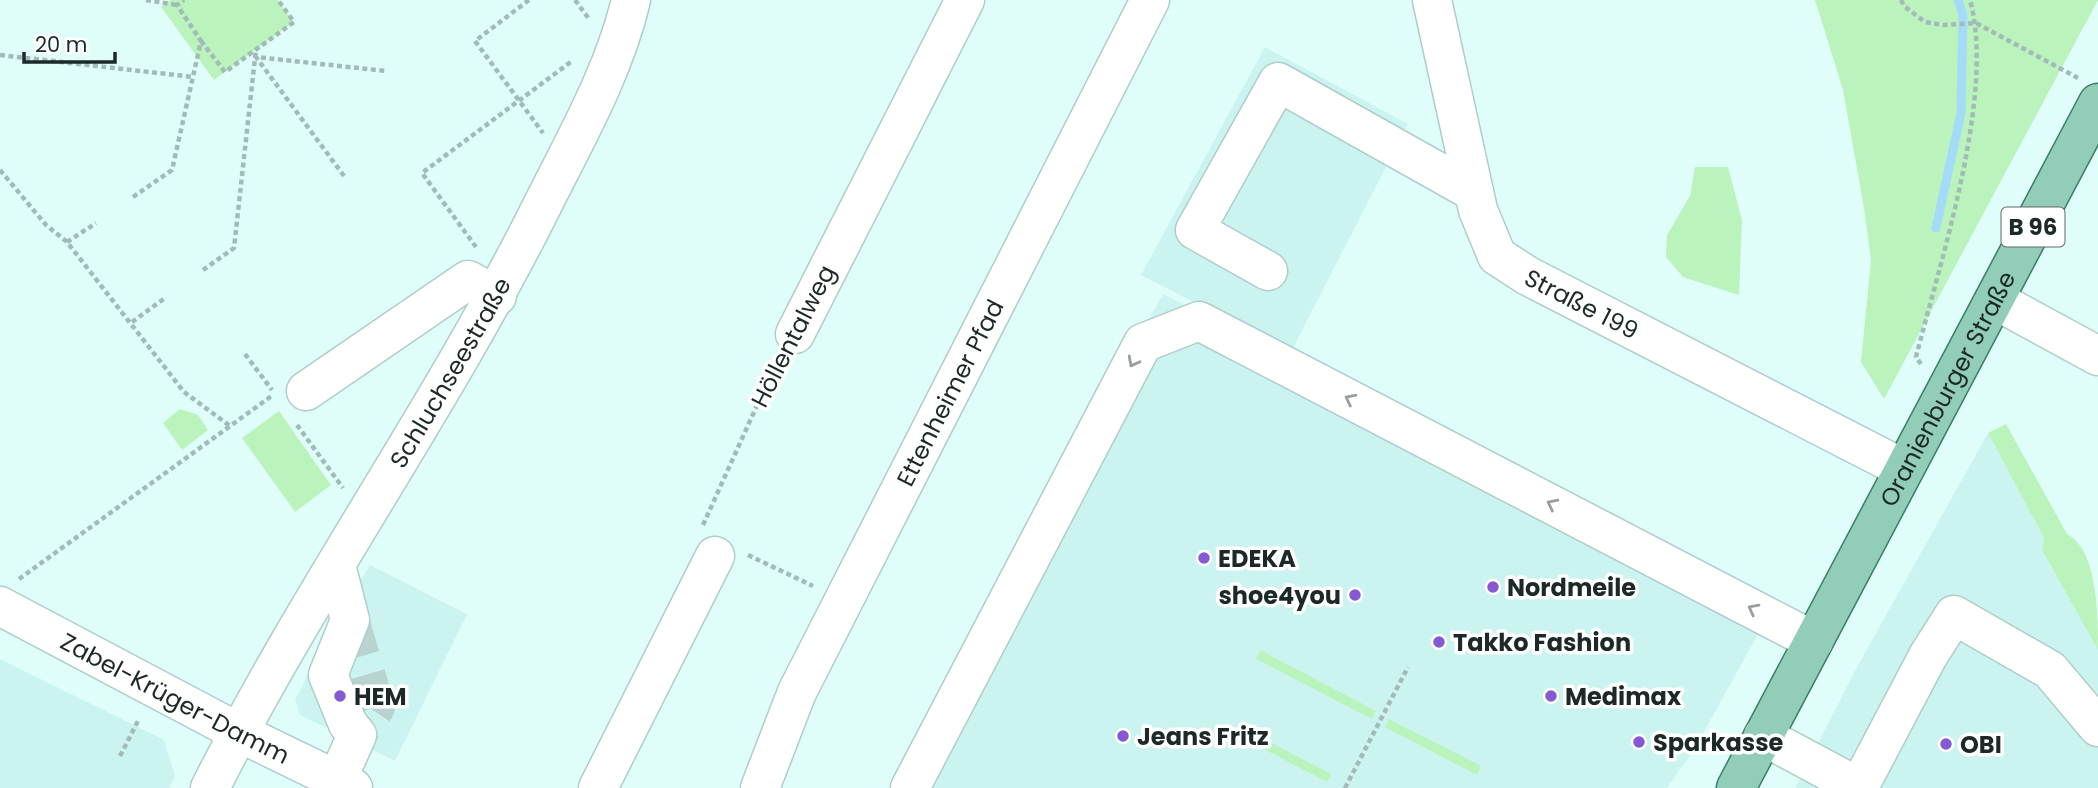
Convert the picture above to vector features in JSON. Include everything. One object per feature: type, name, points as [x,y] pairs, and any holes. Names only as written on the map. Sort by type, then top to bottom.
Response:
[{"type":"main road","name":"Oranienburger Straße","points":[[1814,641],[1995,300],[2090,92]]},
{"type":"main road","name":"B 96","points":[[1736,788],[1814,641]]},
{"type":"street","name":"Schluchseestraße","points":[[210,788],[238,732],[497,296],[594,104],[631,0]]},
{"type":"street","name":"Höllentalweg","points":[[795,334],[965,0]]},
{"type":"street","name":"Ettenheimer Pfad","points":[[760,788],[797,692],[1150,0]]},
{"type":"street","name":"Straße 199","points":[[1432,0],[1478,210],[1497,256],[1528,276],[1904,469]]},
{"type":"street","points":[[1268,271],[1195,230],[1278,82],[1474,192]]},
{"type":"street","points":[[288,401],[468,280],[497,296]]},
{"type":"street","points":[[1995,300],[2098,356]]},
{"type":"street","points":[[909,788],[1143,343],[1199,321],[1814,641]]},
{"type":"street","points":[[598,788],[717,546]]},
{"type":"street","points":[[336,565],[350,620],[328,675],[348,724],[357,735],[345,784]]},
{"type":"street","name":"Zabel-Krüger-Damm","points":[[7,594],[238,732],[345,784]]},
{"type":"street","points":[[1763,736],[1860,788],[1954,615],[2050,670],[2098,727]]},
{"type":"path","points":[[146,0],[181,2],[201,41],[225,72],[293,22],[278,0]]},
{"type":"path","points":[[529,0],[475,41],[543,133]]},
{"type":"path","points":[[575,0],[589,19]]},
{"type":"path","points":[[1901,0],[1904,6],[1925,22],[1943,25],[1976,23],[2090,92]]},
{"type":"path","points":[[1928,372],[1916,357],[1948,232],[1973,115],[1976,23],[1970,0]]},
{"type":"path","points":[[133,197],[173,170],[201,41]]},
{"type":"path","points":[[203,270],[234,248],[256,49]]},
{"type":"path","points":[[0,55],[193,77]]},
{"type":"path","points":[[256,57],[386,71]]},
{"type":"path","points":[[256,57],[344,176]]},
{"type":"path","points":[[482,256],[422,173],[572,61]]},
{"type":"path","points":[[0,170],[46,225],[67,243],[184,392],[230,426]]},
{"type":"path","points":[[67,243],[96,223]]},
{"type":"path","points":[[132,323],[165,298]]},
{"type":"path","name":"Höllentalweg","points":[[717,546],[775,365],[795,334]]},
{"type":"path","points":[[245,354],[288,401],[346,492]]},
{"type":"path","points":[[7,594],[230,426],[288,401]]},
{"type":"path","points":[[717,546],[843,603]]},
{"type":"path","points":[[1345,788],[1408,667]]},
{"type":"path","points":[[120,756],[138,720]]},
{"type":"shaded area","points":[[1265,47],[1408,124],[1291,352],[1141,275]]},
{"type":"shaded area","points":[[1163,294],[1774,605],[1694,750],[1667,788],[891,788]]},
{"type":"shaded area","points":[[1988,433],[2044,538],[2042,550],[2098,650],[2098,788],[1795,788],[1857,667]]},
{"type":"shaded area","points":[[370,565],[467,614],[395,761],[300,715],[295,700],[337,619]]},
{"type":"shaded area","points":[[0,659],[164,740],[175,776],[169,788],[0,788]]},
{"type":"green space","points":[[171,0],[278,0],[294,22],[214,80],[161,7]]},
{"type":"green space","points":[[1815,0],[2098,0],[1884,399],[1861,362],[1871,260],[1843,90]]},
{"type":"green space","points":[[1695,167],[1728,167],[1742,220],[1739,295],[1683,277],[1666,257],[1667,235],[1690,196]]},
{"type":"green space","points":[[180,409],[198,415],[208,430],[182,450],[163,423]]},
{"type":"green space","points":[[279,411],[331,485],[295,512],[242,438]]},
{"type":"green space","points":[[2006,424],[2067,534],[2085,554],[2094,585],[2098,650],[2042,550],[2044,538],[1988,433]]},
{"type":"green space","points":[[1260,650],[1376,711],[1372,719],[1256,659]]},
{"type":"green space","points":[[1389,719],[1481,766],[1477,775],[1385,727]]},
{"type":"green space","points":[[1239,726],[1331,774],[1327,782],[1235,734]]},
{"type":"waterway","points":[[1936,228],[1961,113],[1963,16],[1958,0]]},
{"type":"tunnel","points":[[350,620],[376,707],[357,735]]},
{"type":"place","name":"EDEKA","points":[[1204,558]]},
{"type":"place","name":"Nordmeile","points":[[1493,587]]},
{"type":"place","name":"shoe4you","points":[[1355,595]]},
{"type":"place","name":"Takko Fashion","points":[[1439,642]]},
{"type":"place","name":"HEM","points":[[340,696]]},
{"type":"place","name":"Medimax","points":[[1551,696]]},
{"type":"place","name":"Jeans Fritz","points":[[1123,736]]},
{"type":"place","name":"Sparkasse","points":[[1639,742]]},
{"type":"place","name":"OBI","points":[[1946,744]]}]
